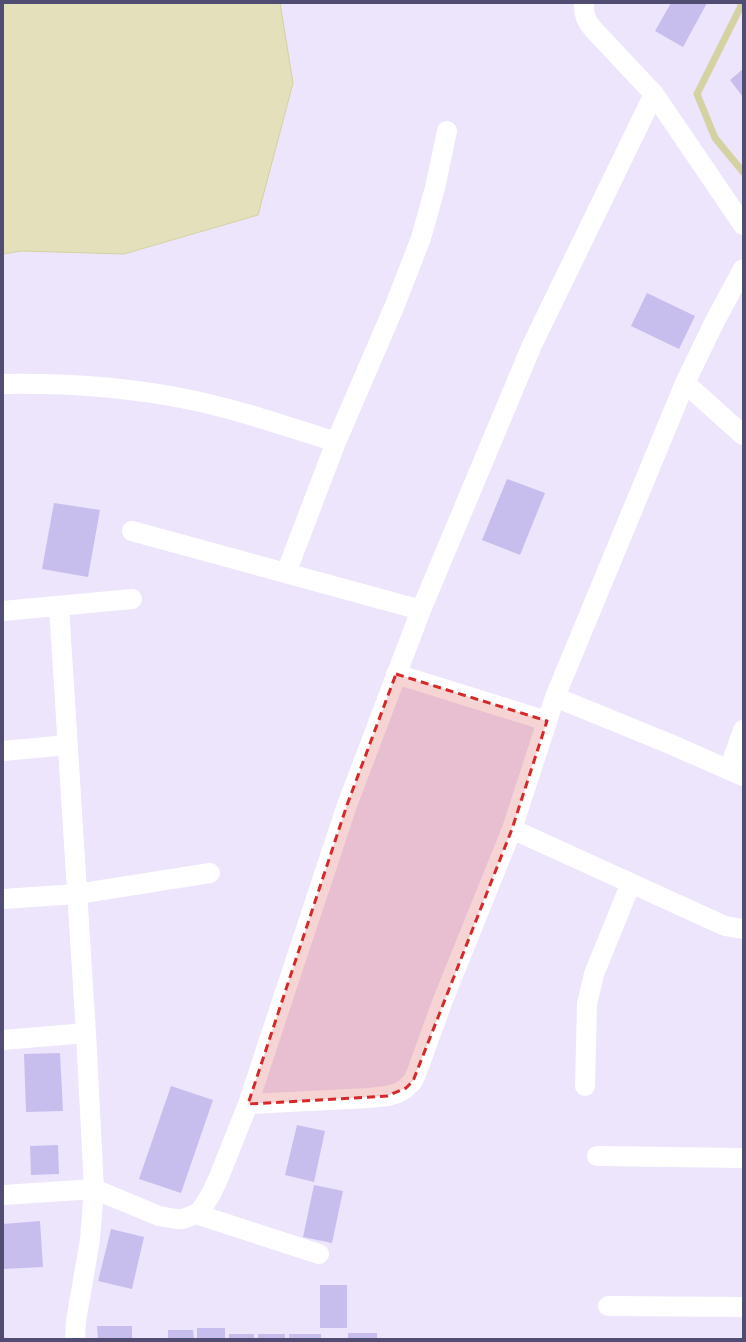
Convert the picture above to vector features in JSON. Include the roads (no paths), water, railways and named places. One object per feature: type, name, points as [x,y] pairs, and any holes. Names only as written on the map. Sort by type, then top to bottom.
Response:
[{"type":"street","points":[[584,3],[583,9],[586,20],[592,29],[654,94],[743,225]]},
{"type":"street","points":[[3,1195],[94,1190],[159,1216],[168,1218],[183,1219],[196,1214],[201,1210],[219,1177],[248,1104],[347,805],[421,610],[532,345],[654,94]]},
{"type":"street","points":[[286,573],[336,442],[396,305],[421,238],[435,188],[447,131]]},
{"type":"street","points":[[248,1104],[387,1096],[406,1088],[413,1081],[446,993],[512,829],[555,697],[685,383],[715,321],[743,269]]},
{"type":"street","points":[[685,383],[743,435]]},
{"type":"street","points":[[3,384],[37,384],[110,388],[182,398],[249,414],[336,442]]},
{"type":"street","points":[[132,531],[421,610]]},
{"type":"street","points":[[3,611],[59,607],[132,599]]},
{"type":"street","points":[[59,607],[86,1033],[94,1190],[90,1240],[76,1322],[75,1339]]},
{"type":"street","points":[[396,674],[547,720]]},
{"type":"street","points":[[555,697],[736,773],[743,730]]},
{"type":"street","points":[[3,751],[67,745]]},
{"type":"street","points":[[512,829],[725,926],[743,929]]},
{"type":"street","points":[[3,899],[77,894],[210,873]]},
{"type":"street","points":[[586,1086],[587,1004],[594,974],[631,883]]},
{"type":"street","points":[[3,1040],[86,1033]]},
{"type":"street","points":[[597,1156],[743,1158]]},
{"type":"street","points":[[196,1214],[319,1254]]},
{"type":"street","points":[[608,1306],[743,1307]]},
{"type":"waterway","points":[[740,3],[742,4],[697,94],[715,138],[743,172]]}]
